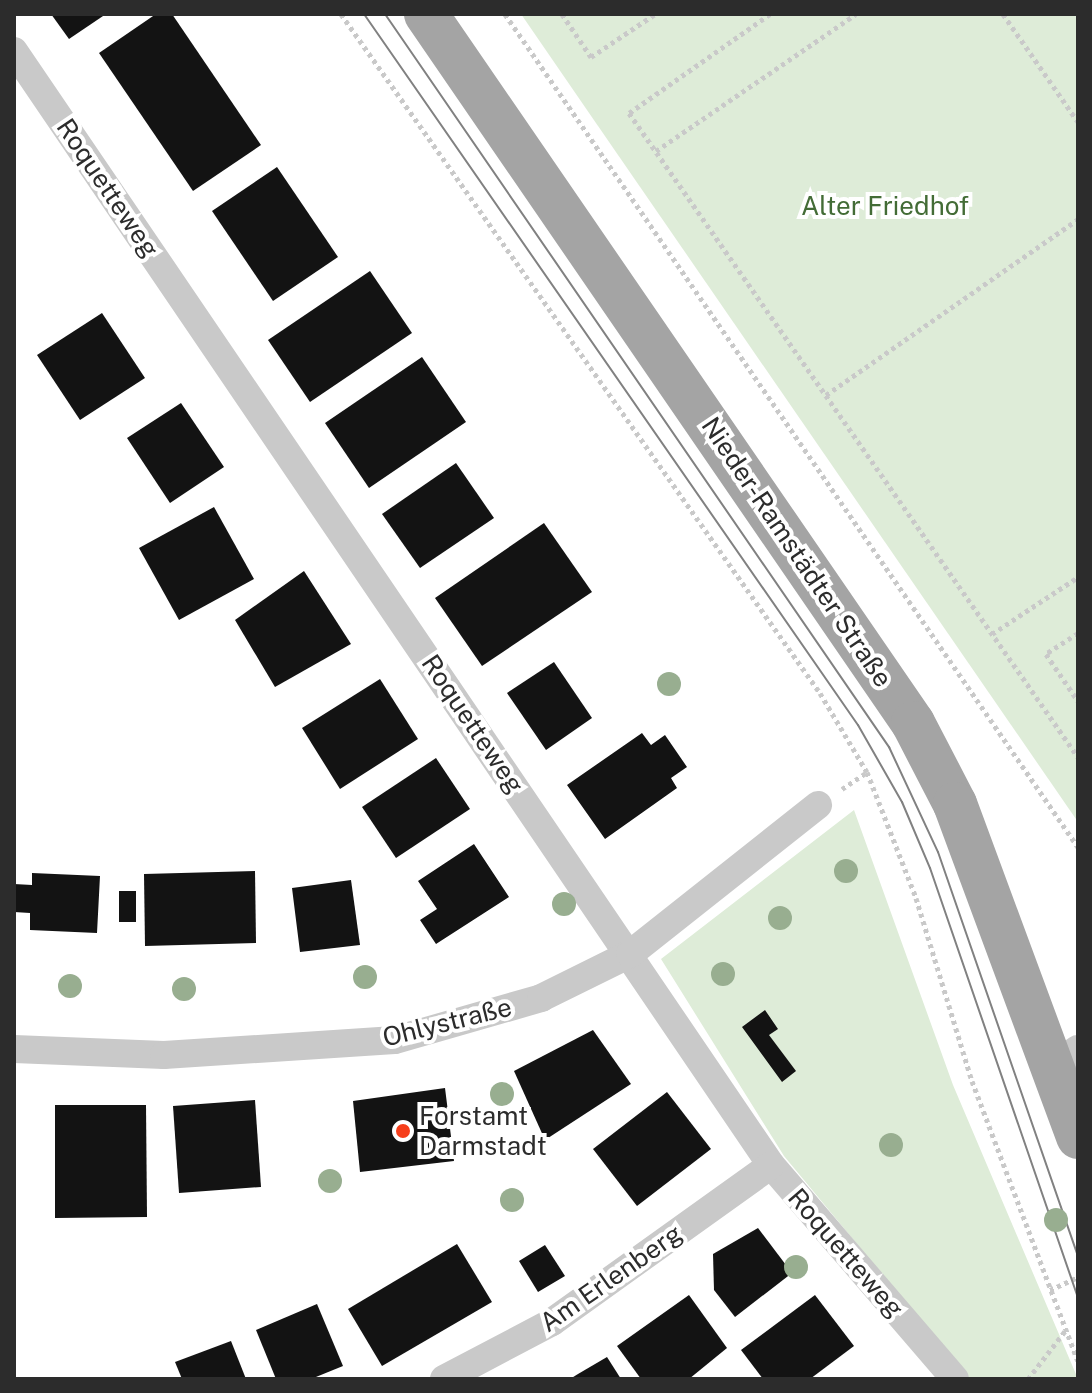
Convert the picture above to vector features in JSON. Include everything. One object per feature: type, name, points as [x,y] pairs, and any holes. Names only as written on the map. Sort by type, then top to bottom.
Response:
[{"type":"main road","name":"Nieder-Ramstädter Straße","points":[[426,14],[913,723],[955,804],[1065,1058],[1078,1137]]},
{"type":"street","name":"Roquetteweg","points":[[14,51],[771,1165],[955,1379]]},
{"type":"street","name":"Ohlystraße","points":[[14,1049],[164,1055],[395,1040],[541,998],[630,954],[818,805]]},
{"type":"street","name":"Am Erlenberg","points":[[444,1379],[552,1322],[771,1165]]},
{"type":"path","points":[[341,14],[820,693],[867,772],[916,898],[972,1081],[1078,1361]]},
{"type":"path","points":[[505,14],[1078,847]]},
{"type":"path","points":[[562,14],[591,57],[655,14]]},
{"type":"path","points":[[770,14],[629,113],[1078,757]]},
{"type":"path","points":[[656,151],[856,14]]},
{"type":"path","points":[[1003,14],[1078,122]]},
{"type":"path","points":[[826,395],[1078,219]]},
{"type":"path","points":[[992,634],[1078,577]]},
{"type":"path","points":[[1078,633],[1046,654],[1078,701]]},
{"type":"path","points":[[1050,1290],[1078,1277]]},
{"type":"path","points":[[1028,1379],[1066,1330]]},
{"type":"green space","name":"Alter Friedhof","points":[[521,14],[1078,14],[1078,822],[587,110]]},
{"type":"green space","points":[[854,810],[953,1085],[1078,1379],[969,1379],[784,1156],[661,959]]},
{"type":"building","points":[[51,14],[106,14],[69,39]]},
{"type":"building","points":[[156,14],[172,14],[261,145],[193,191],[99,53]]},
{"type":"building","points":[[277,167],[338,257],[273,301],[212,211]]},
{"type":"building","points":[[370,271],[412,333],[310,402],[268,340]]},
{"type":"building","points":[[102,313],[145,378],[80,420],[37,355]]},
{"type":"building","points":[[422,357],[466,422],[369,488],[325,423]]},
{"type":"building","points":[[181,403],[224,467],[170,503],[127,438]]},
{"type":"building","points":[[456,463],[494,518],[420,568],[382,514]]},
{"type":"building","points":[[214,507],[254,579],[179,620],[139,548]]},
{"type":"building","points":[[544,523],[592,592],[482,666],[435,598]]},
{"type":"building","points":[[304,571],[351,644],[275,687],[235,620]]},
{"type":"building","points":[[554,662],[592,718],[546,750],[507,693]]},
{"type":"building","points":[[380,679],[418,739],[340,789],[302,728]]},
{"type":"building","points":[[642,733],[651,745],[665,735],[687,767],[671,778],[677,788],[605,839],[567,785]]},
{"type":"building","points":[[436,758],[470,809],[396,858],[362,807]]},
{"type":"building","points":[[474,844],[509,897],[436,944],[420,920],[437,909],[418,881]]},
{"type":"building","points":[[255,871],[256,943],[145,946],[144,874]]},
{"type":"building","points":[[32,873],[100,876],[97,933],[30,930],[30,913],[14,912],[14,884],[32,885]]},
{"type":"building","points":[[351,880],[360,945],[300,952],[292,888]]},
{"type":"building","points":[[119,891],[136,891],[136,922],[119,922]]},
{"type":"building","points":[[765,1010],[778,1029],[769,1035],[796,1071],[782,1082],[742,1027]]},
{"type":"building","points":[[593,1030],[631,1084],[545,1140],[514,1071]]},
{"type":"building","name":"Forstamt Darmstadt","points":[[445,1088],[454,1161],[360,1172],[353,1101]]},
{"type":"building","points":[[667,1092],[711,1149],[637,1206],[593,1149]]},
{"type":"building","points":[[255,1100],[261,1187],[179,1193],[173,1106]]},
{"type":"building","points":[[55,1105],[146,1105],[147,1217],[55,1218]]},
{"type":"building","points":[[758,1228],[792,1273],[735,1317],[714,1290],[713,1254]]},
{"type":"building","points":[[457,1244],[492,1302],[382,1366],[348,1309]]},
{"type":"building","points":[[545,1245],[565,1276],[538,1292],[519,1261]]},
{"type":"building","points":[[689,1295],[727,1348],[689,1379],[641,1379],[617,1346]]},
{"type":"building","points":[[815,1295],[854,1346],[810,1379],[763,1379],[741,1350]]},
{"type":"building","points":[[317,1304],[343,1366],[311,1379],[276,1379],[256,1330]]},
{"type":"building","points":[[231,1341],[246,1379],[182,1379],[175,1362]]},
{"type":"building","points":[[607,1357],[621,1379],[570,1379],[578,1374]]},
{"type":"tram line","points":[[364,14],[858,725],[902,802],[930,868],[1078,1297]]},
{"type":"tram line","points":[[385,14],[889,747],[938,852],[1078,1256]]},
{"type":"place","name":"Forstamt Darmstadt","points":[[403,1131]]}]
